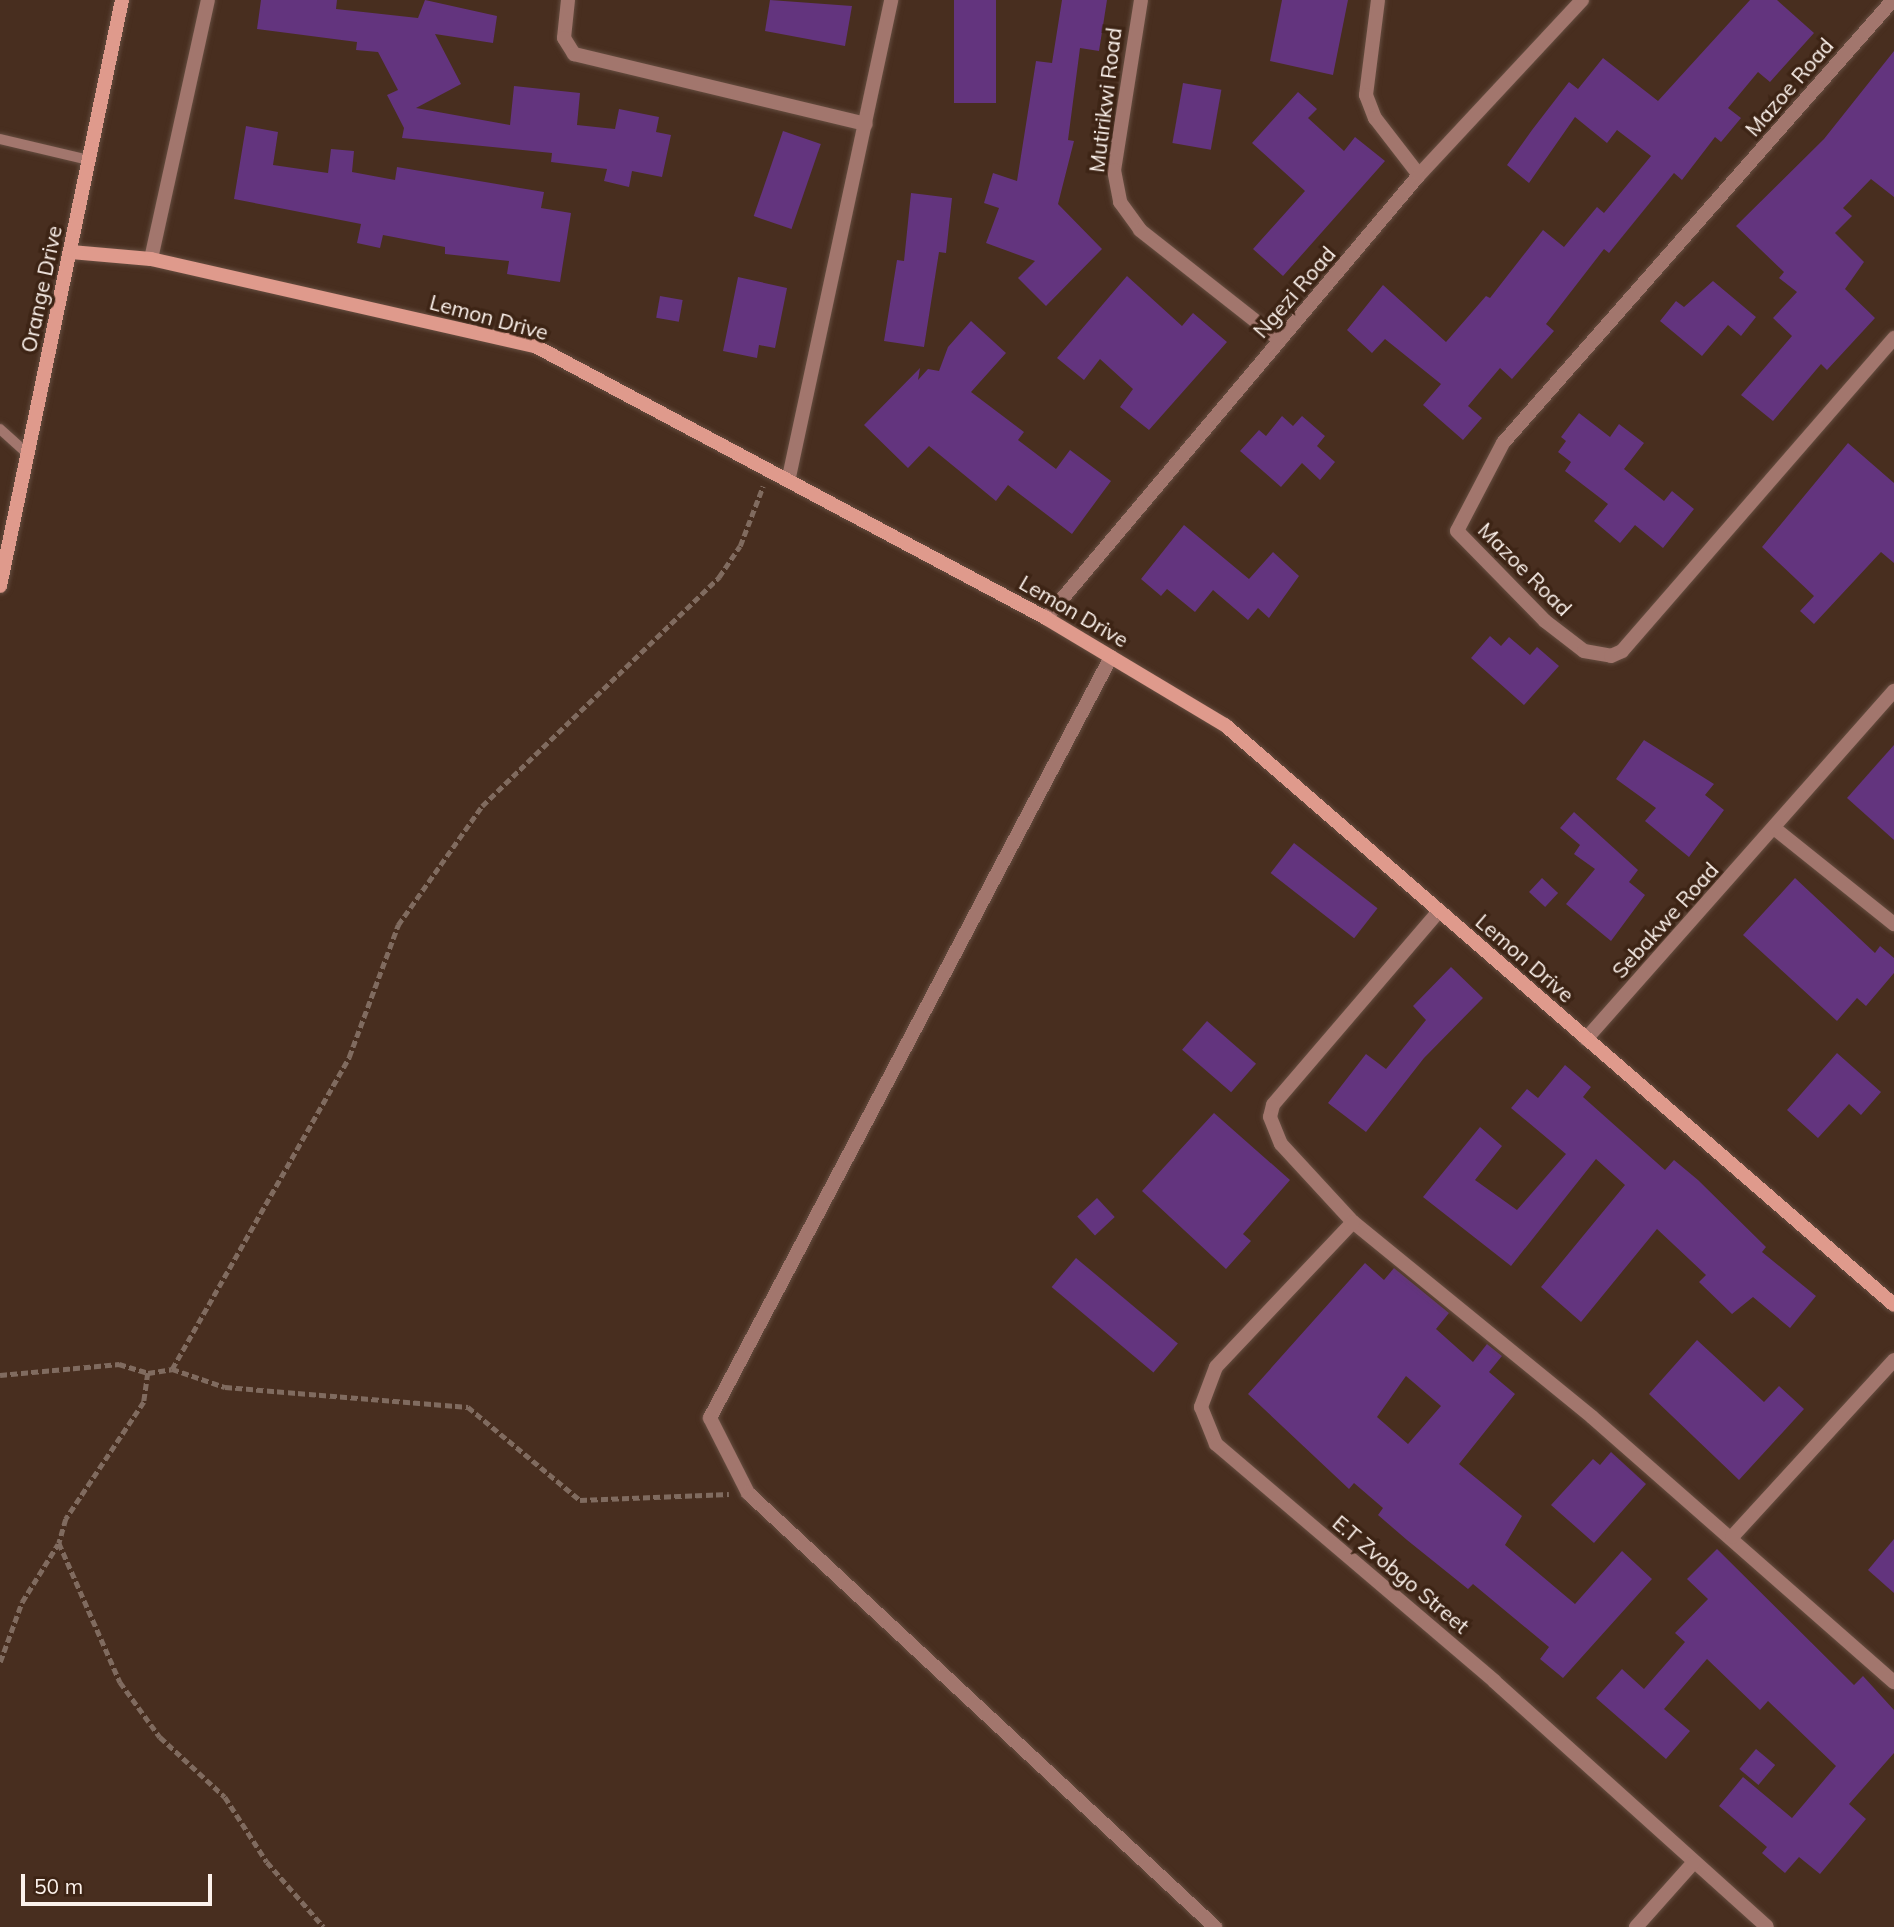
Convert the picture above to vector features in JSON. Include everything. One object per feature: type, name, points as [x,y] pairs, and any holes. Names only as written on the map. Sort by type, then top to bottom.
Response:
[{"type":"street","name":"Orange Drive","points":[[0,586],[122,0]]},
{"type":"street","points":[[151,259],[208,0]]},
{"type":"street","points":[[568,0],[564,38],[574,54],[866,124]]},
{"type":"street","points":[[789,477],[891,0]]},
{"type":"street","name":"Mutirikwi Road","points":[[1141,0],[1114,170],[1120,202],[1140,230],[1280,340]]},
{"type":"street","points":[[1378,0],[1366,94],[1375,118],[1419,175]]},
{"type":"street","name":"Ngezi Road","points":[[1046,618],[1419,175],[1582,0]]},
{"type":"street","name":"Mazoe Road","points":[[1894,0],[1503,443],[1457,531],[1545,621],[1584,651],[1611,656],[1622,651],[1894,338]]},
{"type":"street","name":"Lemon Drive","points":[[71,252],[151,259],[537,347],[789,477],[1046,618],[1225,725],[1894,1305]]},
{"type":"street","points":[[1111,657],[710,1419],[748,1493],[1215,1927]]},
{"type":"street","name":"Sebakwe Road","points":[[1586,1039],[1894,691]]},
{"type":"street","points":[[1774,828],[1894,924]]},
{"type":"street","points":[[1439,911],[1273,1105],[1270,1117],[1281,1144],[1353,1222],[1732,1536],[1894,1682]]},
{"type":"street","name":"E.T Zvobgo Street","points":[[1353,1222],[1216,1367],[1201,1407],[1216,1444],[1494,1681],[1767,1927]]},
{"type":"street","points":[[1732,1536],[1894,1360]]},
{"type":"street","points":[[1636,1927],[1693,1863]]},
{"type":"lane","points":[[0,139],[89,160]]},
{"type":"lane","points":[[0,429],[28,454]]},
{"type":"path","points":[[172,1369],[349,1057],[398,925],[482,806],[719,577],[740,545],[770,467]]},
{"type":"path","points":[[0,1376],[119,1364],[148,1373],[172,1369],[225,1387],[468,1407],[580,1500],[748,1493]]},
{"type":"path","points":[[0,1662],[22,1602],[59,1543],[66,1519],[144,1402],[148,1373]]},
{"type":"path","points":[[59,1543],[120,1682],[160,1737],[225,1797],[267,1862],[324,1927]]},
{"type":"building","points":[[261,0],[337,0],[336,9],[418,18],[425,0],[497,16],[493,43],[435,34],[461,84],[416,108],[510,125],[514,86],[580,93],[577,125],[615,129],[619,109],[659,117],[656,132],[671,135],[662,177],[632,171],[629,187],[604,181],[607,169],[551,162],[552,153],[402,138],[404,128],[387,95],[398,90],[378,52],[356,50],[357,42],[257,29]]},
{"type":"building","points":[[770,0],[852,6],[845,46],[765,31]]},
{"type":"building","points":[[954,0],[996,0],[996,103],[954,103]]},
{"type":"building","points":[[1062,0],[1107,0],[1099,51],[1080,48],[1068,140],[1074,141],[1058,204],[1102,249],[1046,306],[1018,278],[1035,261],[986,243],[999,208],[984,203],[993,173],[1017,181],[1036,61],[1052,63]]},
{"type":"building","points":[[1282,0],[1348,0],[1333,75],[1270,61]]},
{"type":"building","points":[[1750,0],[1777,0],[1814,33],[1770,82],[1758,72],[1728,108],[1741,118],[1721,142],[1715,137],[1682,180],[1674,173],[1609,253],[1604,249],[1546,324],[1554,331],[1512,379],[1500,368],[1468,406],[1482,418],[1463,440],[1423,405],[1441,384],[1385,339],[1372,353],[1347,330],[1383,285],[1446,342],[1486,296],[1490,298],[1543,230],[1564,247],[1597,207],[1604,213],[1651,156],[1617,130],[1607,143],[1575,117],[1529,183],[1507,165],[1532,130],[1569,82],[1578,89],[1603,58],[1658,101]]},
{"type":"building","points":[[1894,51],[1894,197],[1871,179],[1843,208],[1852,216],[1835,233],[1864,262],[1845,289],[1875,318],[1827,370],[1821,364],[1773,421],[1741,395],[1792,336],[1773,318],[1797,292],[1779,278],[1784,272],[1736,226],[1824,139]]},
{"type":"building","points":[[1183,83],[1221,90],[1211,150],[1172,143]]},
{"type":"building","points":[[1298,92],[1317,109],[1308,118],[1344,151],[1355,137],[1385,161],[1283,276],[1253,249],[1305,191],[1252,143]]},
{"type":"building","points":[[246,126],[278,132],[273,165],[328,173],[331,149],[354,151],[352,172],[395,180],[397,167],[544,192],[541,208],[571,213],[560,282],[507,274],[509,261],[445,254],[445,247],[383,235],[380,248],[357,243],[361,224],[234,199]]},
{"type":"building","points":[[783,131],[821,144],[792,229],[754,216]]},
{"type":"building","points":[[911,193],[952,198],[946,253],[939,252],[924,347],[884,341],[897,260],[904,261]]},
{"type":"building","points":[[1127,276],[1182,326],[1193,313],[1227,342],[1149,430],[1120,407],[1133,389],[1100,359],[1084,380],[1057,358]]},
{"type":"building","points":[[738,277],[787,288],[775,348],[759,345],[757,358],[723,351]]},
{"type":"building","points":[[1713,281],[1756,317],[1741,336],[1728,325],[1702,356],[1660,321],[1676,301],[1684,307]]},
{"type":"building","points":[[660,296],[683,300],[679,322],[656,318]]},
{"type":"building","points":[[971,321],[1006,353],[971,392],[1024,432],[1018,440],[1056,469],[1070,450],[1111,481],[1072,534],[1008,485],[996,501],[929,446],[908,468],[864,425],[920,368],[918,380],[928,369],[939,371],[948,347]]},
{"type":"building","points":[[1579,413],[1610,437],[1619,424],[1644,443],[1624,469],[1664,501],[1672,491],[1694,509],[1663,548],[1635,525],[1620,543],[1594,521],[1608,504],[1565,471],[1571,462],[1558,452],[1566,441],[1561,437]]},
{"type":"building","points":[[1282,416],[1293,426],[1302,416],[1325,436],[1317,446],[1335,462],[1320,480],[1302,463],[1281,487],[1240,451],[1259,430],[1266,436]]},
{"type":"building","points":[[1848,443],[1894,483],[1894,563],[1881,552],[1814,624],[1800,611],[1814,596],[1762,547]]},
{"type":"building","points":[[1184,525],[1249,579],[1273,552],[1299,576],[1269,618],[1258,608],[1248,620],[1213,590],[1195,612],[1167,589],[1161,596],[1141,579]]},
{"type":"building","points":[[1490,636],[1501,646],[1509,637],[1530,655],[1537,647],[1559,666],[1524,705],[1471,658]]},
{"type":"building","points":[[1644,740],[1714,784],[1705,795],[1724,810],[1689,857],[1645,821],[1656,808],[1616,779]]},
{"type":"building","points":[[1894,745],[1894,840],[1847,798]]},
{"type":"building","points":[[1574,812],[1638,870],[1629,882],[1645,895],[1611,941],[1566,904],[1595,869],[1574,854],[1580,845],[1560,828]]},
{"type":"building","points":[[1294,843],[1378,908],[1354,938],[1271,873]]},
{"type":"building","points":[[1542,878],[1558,893],[1545,907],[1529,892]]},
{"type":"building","points":[[1795,878],[1875,953],[1880,946],[1894,958],[1894,973],[1866,1006],[1857,998],[1837,1021],[1743,935]]},
{"type":"building","points":[[1451,967],[1483,998],[1424,1058],[1366,1132],[1328,1103],[1366,1054],[1386,1069],[1426,1020],[1413,1006]]},
{"type":"building","points":[[1207,1021],[1256,1064],[1231,1092],[1182,1050]]},
{"type":"building","points":[[1837,1053],[1881,1092],[1861,1115],[1849,1104],[1818,1138],[1787,1110]]},
{"type":"building","points":[[1565,1065],[1591,1087],[1583,1097],[1665,1170],[1674,1160],[1698,1180],[1766,1247],[1762,1252],[1816,1296],[1790,1328],[1753,1297],[1732,1314],[1699,1282],[1706,1275],[1657,1229],[1581,1322],[1541,1287],[1625,1185],[1596,1159],[1511,1266],[1423,1197],[1480,1127],[1502,1146],[1475,1180],[1517,1210],[1566,1154],[1511,1108],[1527,1089],[1538,1098]]},
{"type":"building","points":[[1214,1113],[1290,1180],[1243,1234],[1251,1241],[1226,1269],[1142,1191]]},
{"type":"building","points":[[1097,1198],[1115,1217],[1095,1235],[1077,1216]]},
{"type":"building","points":[[1076,1258],[1178,1343],[1153,1373],[1052,1287]]},
{"type":"building","points":[[1365,1263],[1384,1280],[1394,1268],[1449,1313],[1436,1329],[1473,1362],[1487,1344],[1502,1356],[1489,1372],[1515,1394],[1459,1464],[1522,1516],[1505,1545],[1575,1604],[1622,1551],[1652,1579],[1563,1678],[1540,1659],[1549,1647],[1473,1584],[1468,1589],[1407,1540],[1378,1515],[1383,1508],[1354,1483],[1349,1489],[1248,1394]],"holes":[[[1406,1376],[1441,1406],[1408,1444],[1377,1417]]]},
{"type":"building","points":[[1697,1340],[1764,1402],[1779,1386],[1804,1409],[1739,1480],[1649,1394]]},
{"type":"building","points":[[1611,1452],[1646,1484],[1594,1543],[1551,1505],[1593,1459],[1600,1465]]},
{"type":"building","points":[[1894,1539],[1894,1593],[1868,1570]]},
{"type":"building","points":[[1717,1549],[1854,1685],[1863,1676],[1894,1710],[1894,1753],[1849,1804],[1866,1819],[1820,1874],[1799,1857],[1785,1873],[1762,1853],[1767,1847],[1719,1806],[1743,1777],[1792,1818],[1836,1766],[1768,1701],[1760,1710],[1707,1659],[1664,1709],[1690,1731],[1666,1759],[1596,1698],[1622,1669],[1644,1689],[1685,1642],[1675,1633],[1708,1599],[1687,1579]]},
{"type":"building","points":[[1756,1749],[1775,1765],[1758,1785],[1739,1769]]}]
